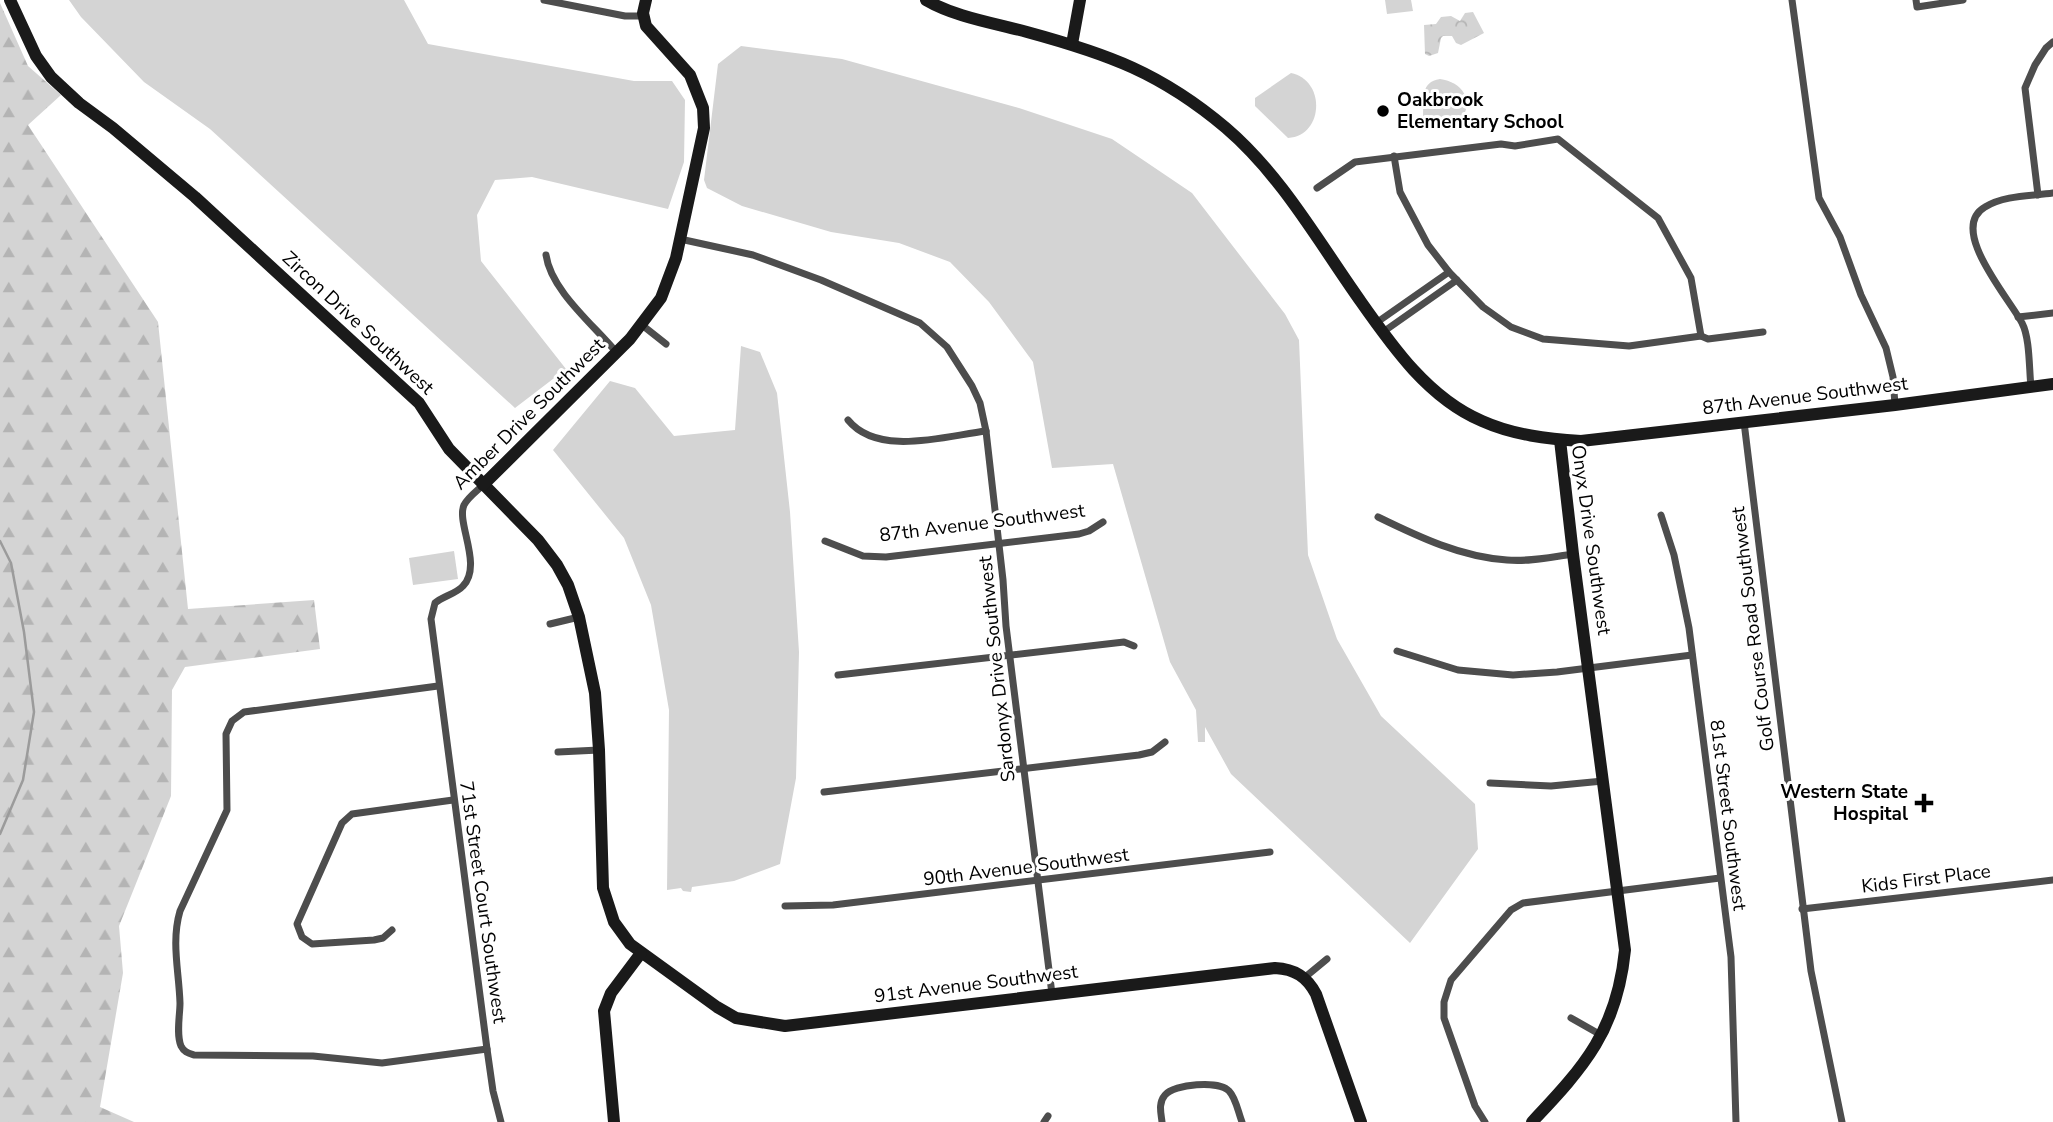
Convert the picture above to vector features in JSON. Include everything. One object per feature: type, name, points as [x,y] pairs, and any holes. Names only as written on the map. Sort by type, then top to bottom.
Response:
[{"type":"street","name":"Zircon Drive Southwest","points":[[10,0],[36,56],[51,77],[195,197],[419,403],[449,449],[538,540],[557,565],[568,585],[579,617],[595,693],[603,888],[618,929],[641,953]]},
{"type":"street","points":[[544,0],[625,16],[643,16],[646,0]]},
{"type":"street","name":"Onyx Drive Southwest","points":[[926,0],[982,20],[1072,44],[1143,71],[1200,107],[1228,130],[1283,190],[1379,328],[1433,389],[1483,422],[1560,440],[1624,932],[1623,968],[1612,1012],[1602,1036],[1579,1072],[1532,1122]]},
{"type":"street","points":[[1072,44],[1080,0]]},
{"type":"street","points":[[1792,0],[1819,198],[1840,237],[1866,309],[1888,353],[1895,405]]},
{"type":"street","points":[[1916,4],[1963,0]]},
{"type":"street","name":"Amber Drive Southwest","points":[[438,686],[431,613],[437,601],[462,587],[469,574],[470,559],[463,509],[469,498],[617,353],[642,325],[661,298],[676,258],[704,128],[703,108],[690,75],[646,26],[643,16]]},
{"type":"street","points":[[2038,195],[2025,88],[2035,65],[2053,42]]},
{"type":"street","points":[[1317,188],[1355,162],[1502,144],[1515,146],[1558,139],[1658,218],[1691,278],[1701,336]]},
{"type":"street","points":[[1394,156],[1399,192],[1428,245],[1449,272],[1483,307],[1511,327],[1543,339],[1629,346],[1701,336],[1708,339],[1763,332]]},
{"type":"street","points":[[2031,387],[2025,329],[1986,268],[1976,241],[1973,220],[1978,211],[1992,203],[2053,193]]},
{"type":"street","name":"Sardonyx Drive Southwest","points":[[680,239],[772,260],[920,323],[939,338],[961,366],[980,403],[986,431],[1010,657],[1052,994]]},
{"type":"street","points":[[546,255],[563,292],[617,353]]},
{"type":"street","points":[[1379,328],[1449,272]]},
{"type":"street","points":[[1379,328],[1457,280]]},
{"type":"street","points":[[2018,317],[2053,313]]},
{"type":"street","points":[[642,325],[666,344]]},
{"type":"street","name":"87th Avenue Southwest","points":[[1560,440],[1581,441],[2053,384]]},
{"type":"street","points":[[848,420],[862,434],[888,442],[986,431]]},
{"type":"street","name":"Golf Course Road Southwest","points":[[1744,422],[1802,909],[1819,1020],[1842,1122]]},
{"type":"street","name":"81st Street Southwest","points":[[1661,515],[1682,585],[1720,878],[1733,984],[1736,1122]]},
{"type":"street","points":[[1378,517],[1450,548],[1481,557],[1532,560],[1573,554]]},
{"type":"street","name":"87th Avenue Southwest","points":[[825,541],[863,555],[886,558],[1079,534],[1103,522]]},
{"type":"street","points":[[550,624],[579,617]]},
{"type":"street","points":[[838,675],[1124,642],[1134,646]]},
{"type":"street","points":[[1397,651],[1440,666],[1475,672],[1529,674],[1692,655]]},
{"type":"street","points":[[438,686],[244,712],[232,720],[226,734],[227,810],[180,911],[176,927],[180,1037],[182,1047],[188,1053],[321,1056],[382,1063],[486,1049]]},
{"type":"street","name":"71st Street Court Southwest","points":[[438,686],[492,1091],[501,1122]]},
{"type":"street","points":[[824,792],[1139,755],[1152,752],[1165,742]]},
{"type":"street","points":[[558,752],[599,750]]},
{"type":"street","points":[[1490,783],[1551,786],[1603,781]]},
{"type":"street","points":[[392,930],[383,938],[374,940],[312,944],[302,937],[298,930],[299,918],[342,823],[348,817],[453,800]]},
{"type":"street","name":"90th Avenue Southwest","points":[[785,906],[833,905],[1270,852]]},
{"type":"street","points":[[1485,1122],[1475,1105],[1444,1018],[1445,995],[1451,980],[1517,906],[1523,903],[1720,878]]},
{"type":"street","name":"Kids First Place","points":[[1802,909],[2053,880]]},
{"type":"street","points":[[614,1122],[604,1011],[611,993],[641,953]]},
{"type":"street","name":"91st Avenue Southwest","points":[[641,953],[736,1018],[795,1026],[1275,968],[1285,968],[1304,978]]},
{"type":"street","points":[[1327,959],[1304,978],[1316,995],[1361,1122]]},
{"type":"street","points":[[1572,1018],[1602,1036]]},
{"type":"street","points":[[1162,1122],[1161,1104],[1172,1089],[1214,1084],[1222,1085],[1233,1097],[1242,1122]]},
{"type":"green space","points":[[69,0],[404,0],[428,44],[634,81],[672,81],[685,100],[684,162],[668,209],[532,177],[495,180],[477,215],[481,261],[566,369],[515,408],[210,129],[144,82],[81,17]]},
{"type":"green space","points":[[1385,0],[1411,0],[1413,11],[1387,14]]},
{"type":"green space","points":[[0,3],[28,66],[61,95],[28,125],[158,322],[188,609],[314,600],[320,649],[185,667],[172,690],[171,796],[119,926],[123,973],[100,1107],[134,1122],[0,1122]]},
{"type":"green space","points":[[1473,12],[1484,33],[1461,45],[1456,43],[1452,36],[1443,36],[1438,53],[1429,56],[1425,54],[1424,25],[1436,24],[1441,17],[1451,16],[1460,21],[1465,13]]},
{"type":"green space","points":[[741,46],[842,59],[1019,108],[1112,139],[1192,193],[1285,314],[1299,340],[1308,555],[1337,639],[1381,716],[1475,804],[1478,849],[1410,943],[1231,774],[1205,727],[1205,742],[1198,742],[1196,710],[1170,662],[1113,464],[1052,468],[1033,362],[989,302],[950,262],[899,243],[831,232],[742,206],[707,188],[704,180],[718,64]]},
{"type":"green space","points":[[1291,73],[1310,86],[1316,107],[1309,128],[1300,135],[1288,138],[1255,106],[1255,98]]},
{"type":"green space","points":[[1440,79],[1455,84],[1464,93],[1467,106],[1461,120],[1426,122],[1423,117],[1426,88]]},
{"type":"green space","points":[[741,346],[760,352],[777,393],[790,512],[799,652],[796,778],[780,864],[734,881],[692,887],[691,892],[681,888],[667,890],[669,710],[651,605],[624,538],[553,450],[610,381],[635,388],[674,436],[735,430]]},
{"type":"green space","points":[[454,551],[458,579],[413,585],[409,558]]},
{"type":"waterway","points":[[0,541],[11,563],[24,632],[34,712],[23,780],[0,834]]},
{"type":"place","name":"Oakbrook Elementary School","points":[[1383,111]]},
{"type":"place","name":"Western State Hospital","points":[[1924,803]]}]
